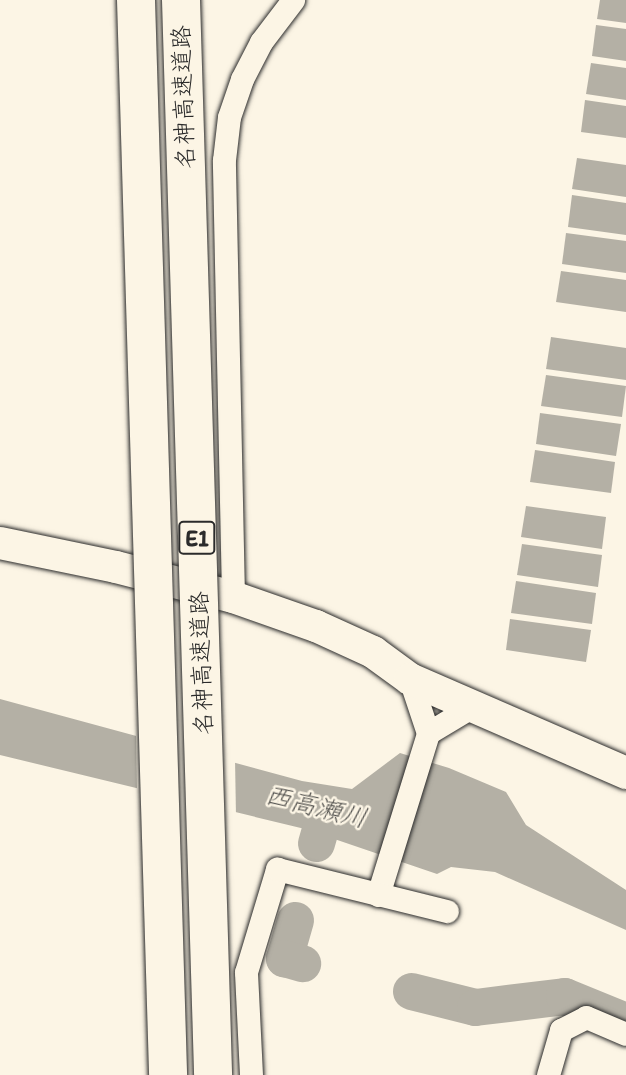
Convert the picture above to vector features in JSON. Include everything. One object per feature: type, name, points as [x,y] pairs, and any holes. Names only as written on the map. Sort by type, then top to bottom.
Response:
[{"type":"highway","name":"名神高速道路","points":[[136,0],[168,1075]]},
{"type":"highway","name":"名神高速道路","points":[[180,0],[213,1075]]},
{"type":"street","points":[[233,597],[224,160],[229,117],[242,79],[261,42],[293,0]]},
{"type":"street","points":[[0,543],[233,597],[316,626],[373,652],[410,679],[626,773]]},
{"type":"street","points":[[378,895],[428,733],[410,679]]},
{"type":"street","points":[[428,733],[473,706]]},
{"type":"street","points":[[251,1075],[246,972],[276,869],[447,911]]},
{"type":"street","points":[[548,1075],[561,1030],[586,1017],[626,1034]]},
{"type":"water","points":[[600,0],[626,0],[626,23],[597,19]]},
{"type":"water","points":[[596,25],[626,29],[626,61],[592,56]]},
{"type":"water","points":[[591,63],[626,68],[626,100],[586,94]]},
{"type":"water","points":[[585,100],[626,106],[626,138],[581,132]]},
{"type":"water","points":[[577,158],[626,165],[626,197],[572,189]]},
{"type":"water","points":[[572,195],[626,203],[626,235],[568,227]]},
{"type":"water","points":[[566,233],[626,241],[626,273],[562,264]]},
{"type":"water","points":[[561,271],[626,280],[626,312],[556,302]]},
{"type":"water","points":[[551,337],[626,348],[626,380],[546,369]]},
{"type":"water","points":[[546,375],[626,386],[622,417],[541,406]]},
{"type":"water","points":[[540,413],[621,424],[616,456],[536,444]]},
{"type":"water","points":[[535,450],[615,462],[611,493],[530,482]]},
{"type":"water","points":[[526,506],[606,517],[602,549],[521,537]]},
{"type":"water","points":[[522,544],[602,555],[598,587],[517,575]]},
{"type":"water","points":[[516,581],[596,593],[592,624],[511,613]]},
{"type":"water","points":[[510,619],[591,630],[586,662],[506,650]]},
{"type":"water","name":"西高瀬川","points":[[0,699],[302,781],[352,789],[400,753],[449,768],[506,792],[526,825],[626,890],[626,930],[495,872],[451,867],[437,874],[305,829],[0,755]]},
{"type":"pier","points":[[136,732],[235,759],[236,816],[137,791]]},
{"type":"waterway","name":"西高瀬川","points":[[316,843],[325,812]]},
{"type":"waterway","points":[[295,920],[284,958],[302,963]]},
{"type":"waterway","points":[[411,991],[475,1007],[564,996],[626,1021]]}]
